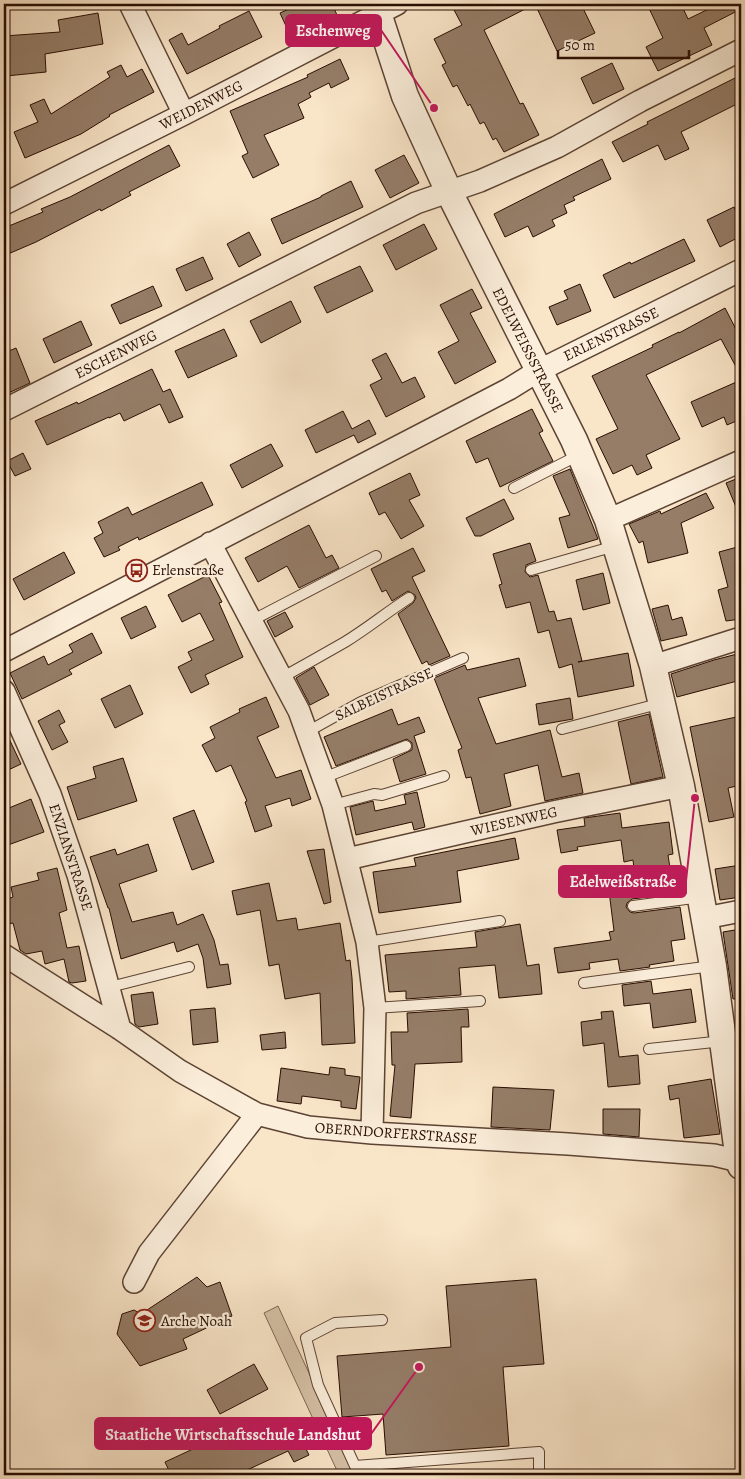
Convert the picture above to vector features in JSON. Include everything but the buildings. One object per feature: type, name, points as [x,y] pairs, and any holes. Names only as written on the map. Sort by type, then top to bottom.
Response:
[{"type":"street","points":[[131,6],[184,114]]},
{"type":"street","name":"WEIDENWEG","points":[[4,204],[184,114],[383,7]]},
{"type":"street","name":"EDELWEISSSTRASSE","points":[[383,7],[405,96],[449,192],[580,455],[608,520],[653,666],[681,786],[713,966],[740,1164]]},
{"type":"street","name":"ESCHENWEG","points":[[4,410],[416,203],[480,181],[557,146],[640,101],[741,50]]},
{"type":"street","name":"ERLENSTRASSE","points":[[4,651],[509,389],[538,371],[741,270]]},
{"type":"street","points":[[608,520],[741,461]]},
{"type":"street","points":[[210,543],[299,711],[332,805],[347,859],[367,942],[375,1008],[372,1134]]},
{"type":"street","points":[[653,666],[741,638]]},
{"type":"street","name":"ENZIANSTRASSE","points":[[4,691],[50,794],[78,875],[110,986],[120,1029]]},
{"type":"street","name":"WIESENWEG","points":[[347,859],[553,812],[681,786]]},
{"type":"street","points":[[703,908],[741,911]]},
{"type":"street","name":"OBERNDORFERSTRASSE","points":[[4,954],[120,1029],[180,1071],[257,1114],[308,1127],[372,1134],[568,1144],[714,1155],[740,1164]]},
{"type":"street","points":[[134,1282],[149,1253],[257,1114]]},
{"type":"lane","points":[[514,488],[580,455]]},
{"type":"lane","points":[[530,570],[616,546]]},
{"type":"lane","points":[[251,621],[376,556]]},
{"type":"lane","points":[[282,678],[346,641],[409,598]]},
{"type":"lane","name":"SALBEISTRASSE","points":[[307,732],[361,702],[464,658]]},
{"type":"lane","points":[[562,729],[662,703]]},
{"type":"lane","points":[[323,778],[406,746]]},
{"type":"lane","points":[[332,805],[374,794],[382,796],[444,776]]},
{"type":"lane","points":[[633,906],[703,908]]},
{"type":"lane","points":[[367,942],[500,921]]},
{"type":"lane","points":[[584,983],[713,966]]},
{"type":"lane","points":[[110,986],[189,967]]},
{"type":"lane","points":[[375,1008],[480,1001]]},
{"type":"lane","points":[[649,1049],[724,1041]]},
{"type":"lane","points":[[382,1320],[335,1323],[306,1338],[318,1385],[355,1466],[539,1452],[539,1475]]},
{"type":"shaded area","points":[[278,1306],[356,1475],[339,1475],[264,1313]]},
{"type":"place","name":"Eschenweg","points":[[434,108]]},
{"type":"place","name":"Erlenstraße","points":[[136,570]]},
{"type":"place","name":"Edelweißstraße","points":[[695,798]]},
{"type":"place","name":"Arche Noah","points":[[145,1321]]},
{"type":"place","name":"Staatliche Wirtschaftsschule Landshut","points":[[419,1367]]}]
